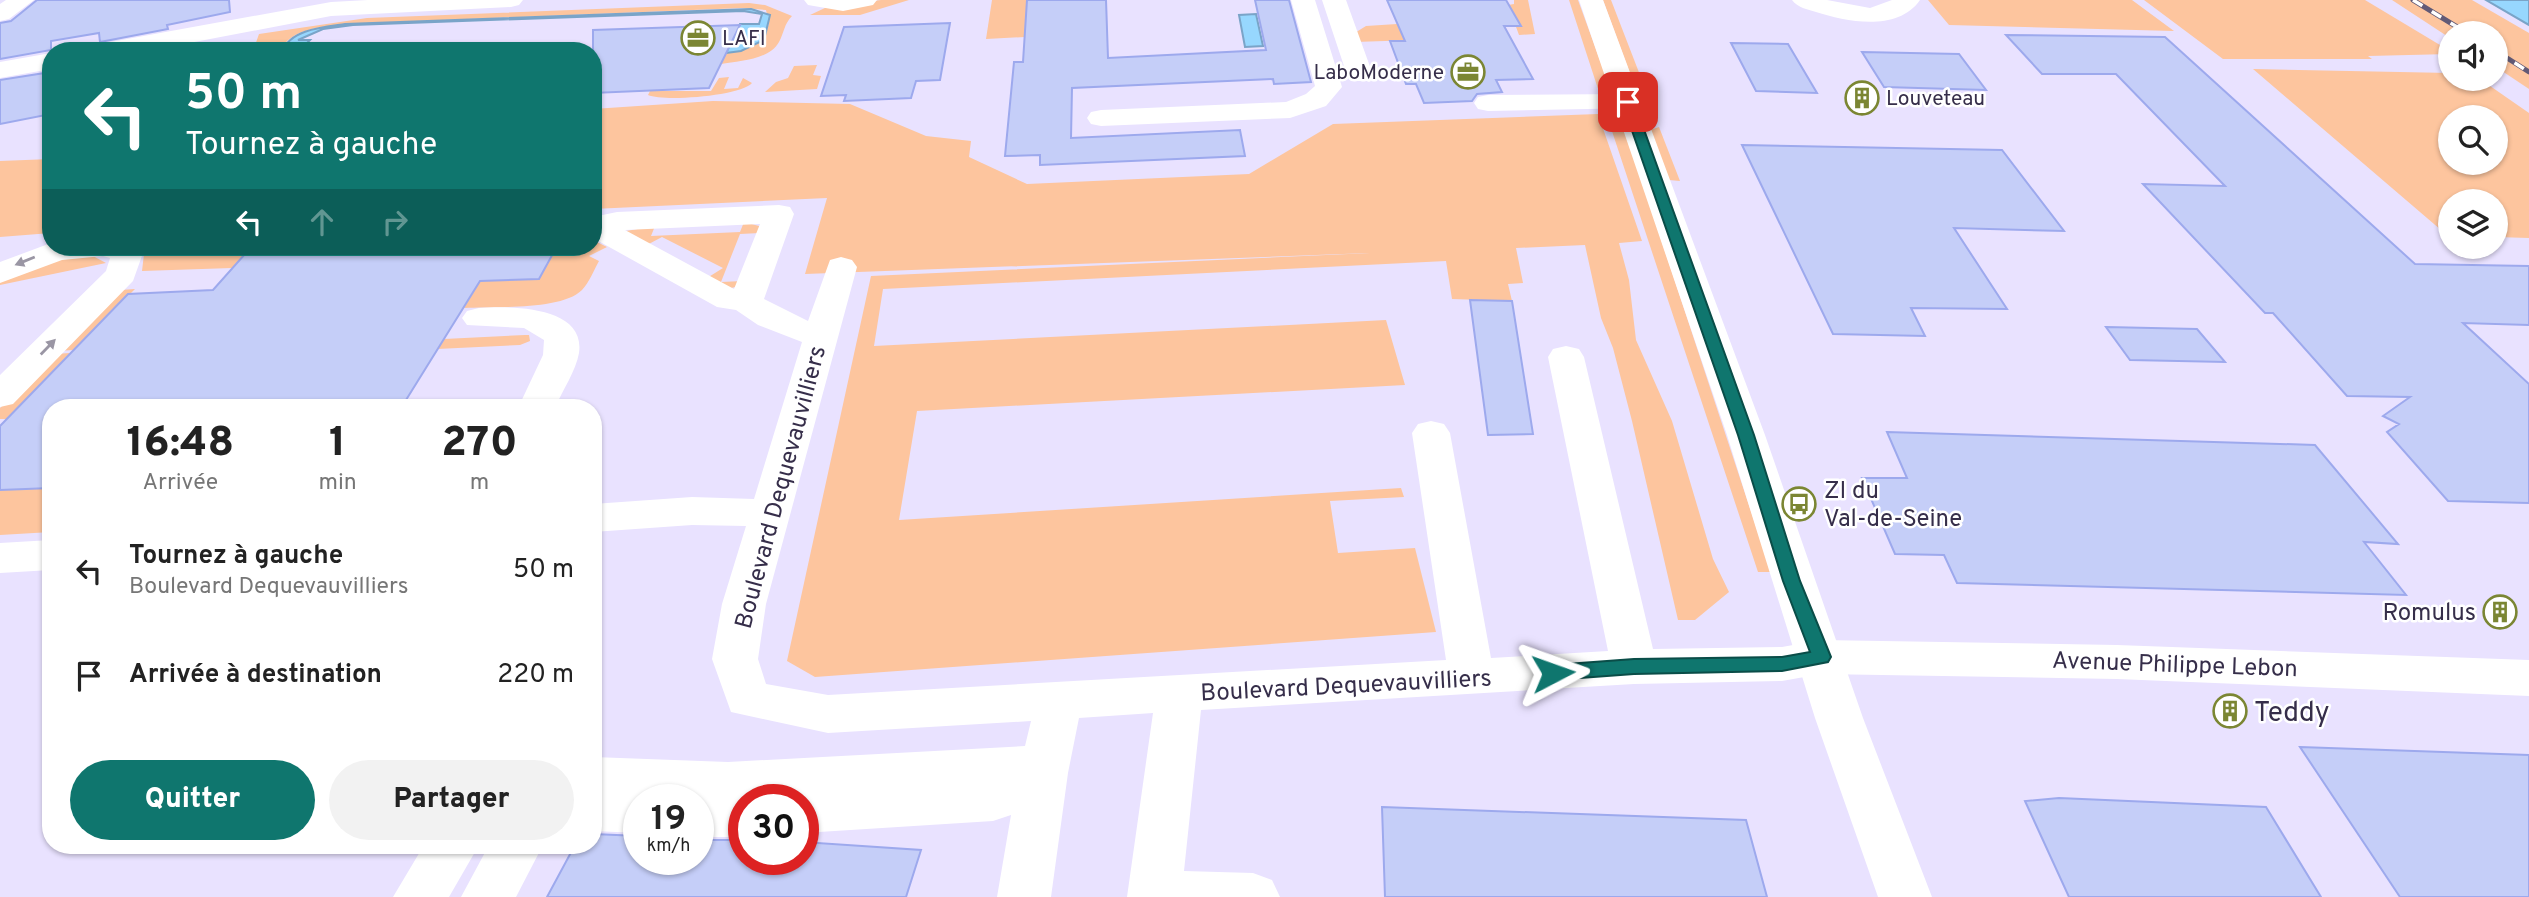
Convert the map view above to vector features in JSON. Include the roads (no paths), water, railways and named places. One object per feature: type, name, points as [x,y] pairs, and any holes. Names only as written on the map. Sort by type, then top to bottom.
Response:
[{"type":"street","points":[[0,14],[22,0]]},
{"type":"street","points":[[153,42],[331,9],[445,1],[511,0]]},
{"type":"street","points":[[816,0],[831,4],[865,0]]},
{"type":"street","points":[[1101,118],[1290,110],[1316,100],[1329,87],[1303,0]]},
{"type":"street","points":[[1334,0],[1360,75]]},
{"type":"street","points":[[1591,0],[1746,435],[1791,581],[1821,657],[1839,718],[1905,897]]},
{"type":"street","points":[[1804,0],[1848,15],[1859,16],[1881,15],[1908,0]]},
{"type":"street","points":[[0,70],[42,63]]},
{"type":"street","points":[[1488,103],[1628,102]]},
{"type":"street","points":[[602,224],[779,214],[752,290],[744,299]]},
{"type":"street","points":[[602,229],[619,242],[729,300],[744,299],[764,313],[799,330],[821,335]]},
{"type":"street","points":[[0,272],[43,256]]},
{"type":"street","points":[[0,396],[121,274],[127,256]]},
{"type":"street","name":"Boulevard Dequevauvilliers","points":[[841,267],[744,604],[736,659],[748,699],[828,714],[1634,667],[1782,664],[1821,657]]},
{"type":"street","points":[[479,318],[530,318],[553,326],[562,338],[561,355],[540,399]]},
{"type":"street","points":[[1566,357],[1634,667]]},
{"type":"street","points":[[1431,433],[1472,678]]},
{"type":"street","points":[[602,517],[692,511],[771,513]]},
{"type":"street","points":[[0,558],[42,556]]},
{"type":"street","name":"Avenue Philippe Lebon","points":[[1821,657],[2118,662],[2529,678]]},
{"type":"street","points":[[1180,695],[1155,895],[1252,897]]},
{"type":"street","points":[[1024,897],[1044,769],[1059,701]]},
{"type":"street","points":[[602,776],[728,782],[1044,769]]},
{"type":"street","points":[[819,811],[993,800],[1017,792],[1044,769]]},
{"type":"street","points":[[602,810],[623,811]]},
{"type":"street","points":[[420,897],[447,854]]},
{"type":"street","points":[[488,897],[512,854]]},
{"type":"water","points":[[2486,0],[2529,0],[2529,25]]},
{"type":"water","points":[[751,9],[770,15],[764,40],[741,51],[726,53],[740,24],[759,24],[762,14],[743,11],[353,25],[323,29],[298,40],[310,40],[308,42],[289,42],[300,34],[318,28],[345,24]]},
{"type":"water","points":[[1256,14],[1263,46],[1245,47],[1239,15]]},
{"type":"railway","points":[[2413,0],[2447,21]]},
{"type":"railway","points":[[2508,59],[2529,72]]},
{"type":"place","name":"LAFI","points":[[698,38]]},
{"type":"place","name":"LaboModerne","points":[[1468,72]]},
{"type":"place","name":"Louveteau","points":[[1862,98]]},
{"type":"place","name":"ZI du Val-de-Seine","points":[[1799,504]]},
{"type":"place","name":"Romulus","points":[[2500,612]]},
{"type":"place","name":"Teddy","points":[[2230,711]]}]
